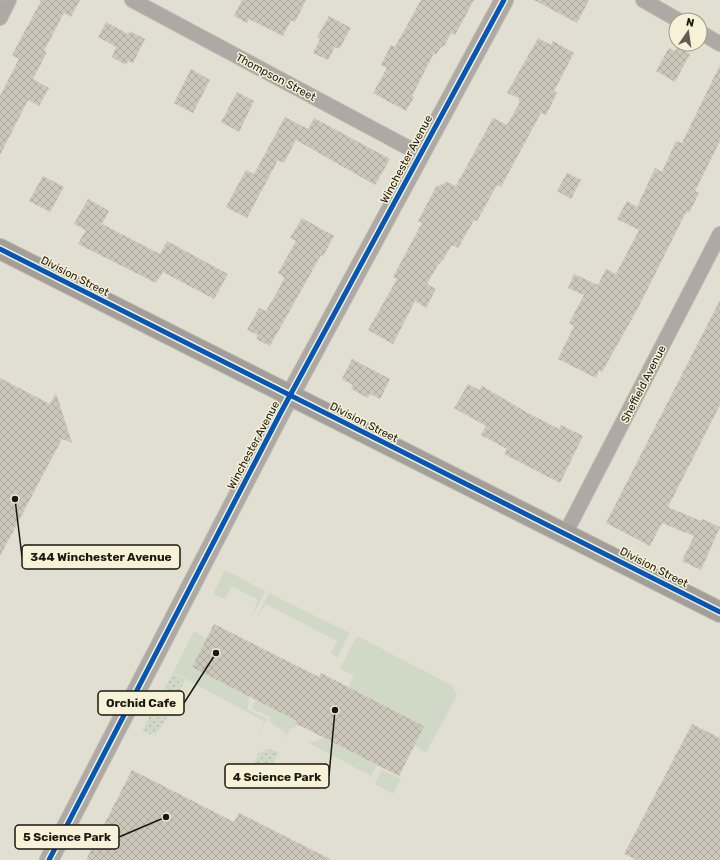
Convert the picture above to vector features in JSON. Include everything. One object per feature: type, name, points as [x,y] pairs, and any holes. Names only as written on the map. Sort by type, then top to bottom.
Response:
[{"type":"main road","name":"Division Street","points":[[0,250],[720,612]]},
{"type":"street","points":[[0,18],[9,0]]},
{"type":"street","name":"Thompson Street","points":[[132,0],[420,154]]},
{"type":"street","name":"Winchester Avenue","points":[[49,860],[290,396],[504,0]]},
{"type":"street","points":[[643,0],[668,14]]},
{"type":"street","points":[[708,37],[720,44]]},
{"type":"street","name":"Sheffield Avenue","points":[[565,534],[720,234]]},
{"type":"green space","points":[[225,570],[265,591],[253,615],[252,614],[258,600],[232,586],[225,599],[213,594]]},
{"type":"green space","points":[[269,593],[350,633],[337,658],[331,652],[337,641],[266,604],[257,617]]},
{"type":"green space","points":[[194,631],[206,639],[192,667],[250,697],[248,701],[250,702],[247,709],[267,719],[258,735],[264,721],[173,672]]},
{"type":"green space","points":[[357,636],[453,686],[457,695],[426,753],[414,745],[424,726],[349,687],[354,676],[340,668]]},
{"type":"green space","points":[[173,673],[185,680],[168,715],[157,732],[150,734],[142,731]]},
{"type":"green space","points":[[256,700],[296,721],[295,722],[299,725],[290,729],[284,739],[285,732],[270,722],[270,717],[251,708]]},
{"type":"green space","points":[[324,738],[377,765],[371,776],[309,743]]},
{"type":"green space","points":[[268,749],[279,752],[262,785],[253,788],[244,784],[259,753]]},
{"type":"green space","points":[[382,770],[401,779],[393,794],[375,784]]},
{"type":"building","points":[[40,0],[80,0],[71,17],[64,13],[44,51],[47,52],[33,79],[49,88],[39,106],[28,100],[0,155],[0,96],[19,59],[12,55],[41,1]]},
{"type":"building","points":[[242,0],[306,0],[295,22],[291,20],[283,36],[249,19],[247,23],[234,16]]},
{"type":"building","points":[[421,0],[474,0],[455,35],[451,33],[444,46],[441,47],[436,55],[434,53],[406,111],[373,93],[387,68],[381,65],[391,45],[395,47]]},
{"type":"building","points":[[534,0],[589,0],[577,23]]},
{"type":"building","points":[[329,16],[351,28],[339,49],[335,47],[328,60],[313,53],[320,39],[317,37]]},
{"type":"building","points":[[106,22],[128,34],[130,31],[145,39],[133,63],[128,61],[126,65],[112,57],[116,47],[98,37]]},
{"type":"building","points":[[538,38],[551,45],[553,41],[574,53],[554,91],[557,93],[546,115],[541,113],[501,187],[497,185],[477,221],[474,220],[458,248],[452,245],[443,260],[438,265],[427,284],[436,289],[426,308],[415,301],[393,344],[368,330],[397,279],[393,277],[422,223],[418,221],[436,187],[447,182],[456,186],[493,118],[507,125],[520,102],[518,101],[519,98],[507,93]]},
{"type":"building","points":[[668,50],[668,52],[686,52],[690,54],[675,82],[656,71]]},
{"type":"building","points":[[720,65],[720,141],[695,191],[699,193],[689,213],[686,212],[638,308],[602,372],[599,370],[596,378],[558,359],[574,326],[569,323],[584,295],[568,288],[574,274],[598,285],[606,269],[616,274],[639,230],[617,219],[627,201],[637,207],[655,168],[662,172],[676,141],[682,143]]},
{"type":"building","points":[[191,69],[210,80],[193,113],[174,103]]},
{"type":"building","points":[[237,92],[254,101],[239,132],[221,122]]},
{"type":"building","points":[[285,117],[308,129],[314,118],[390,159],[375,185],[296,140],[284,163],[278,160],[247,218],[226,207],[246,170],[254,174]]},
{"type":"building","points":[[567,173],[581,180],[571,199],[557,191]]},
{"type":"building","points":[[43,176],[64,187],[50,212],[29,201]]},
{"type":"building","points":[[88,199],[109,211],[102,224],[160,254],[167,241],[228,274],[214,299],[163,272],[156,283],[78,244],[86,230],[74,224]]},
{"type":"building","points":[[302,218],[334,236],[323,256],[321,255],[270,346],[256,339],[258,335],[247,330],[259,308],[266,311],[281,285],[284,277],[278,273],[296,241],[290,238]]},
{"type":"building","points":[[720,300],[720,405],[668,507],[701,521],[702,519],[720,527],[701,570],[682,561],[694,536],[662,523],[650,546],[606,523]]},
{"type":"building","points":[[352,359],[390,379],[380,399],[370,394],[368,398],[351,389],[353,385],[342,379]]},
{"type":"building","points":[[0,378],[50,404],[56,393],[72,443],[62,439],[0,556]]},
{"type":"building","points":[[468,384],[479,390],[482,386],[526,412],[559,429],[561,425],[583,436],[560,483],[504,454],[507,449],[481,435],[486,426],[454,408]]},
{"type":"building","points":[[214,624],[319,677],[321,673],[424,726],[399,776],[295,723],[297,721],[192,667]]},
{"type":"building","points":[[692,724],[720,738],[720,860],[637,860],[624,854]]},
{"type":"building","points":[[132,770],[234,822],[239,813],[332,860],[86,860]]},
{"type":"cycle path","points":[[49,860],[280,414],[504,0]]},
{"type":"cycle path","points":[[0,249],[720,612]]},
{"type":"place","name":"344 Winchester Avenue","points":[[15,499]]},
{"type":"place","name":"Orchid Cafe","points":[[216,653]]},
{"type":"place","name":"4 Science Park","points":[[335,710]]},
{"type":"place","name":"5 Science Park","points":[[166,817]]}]
